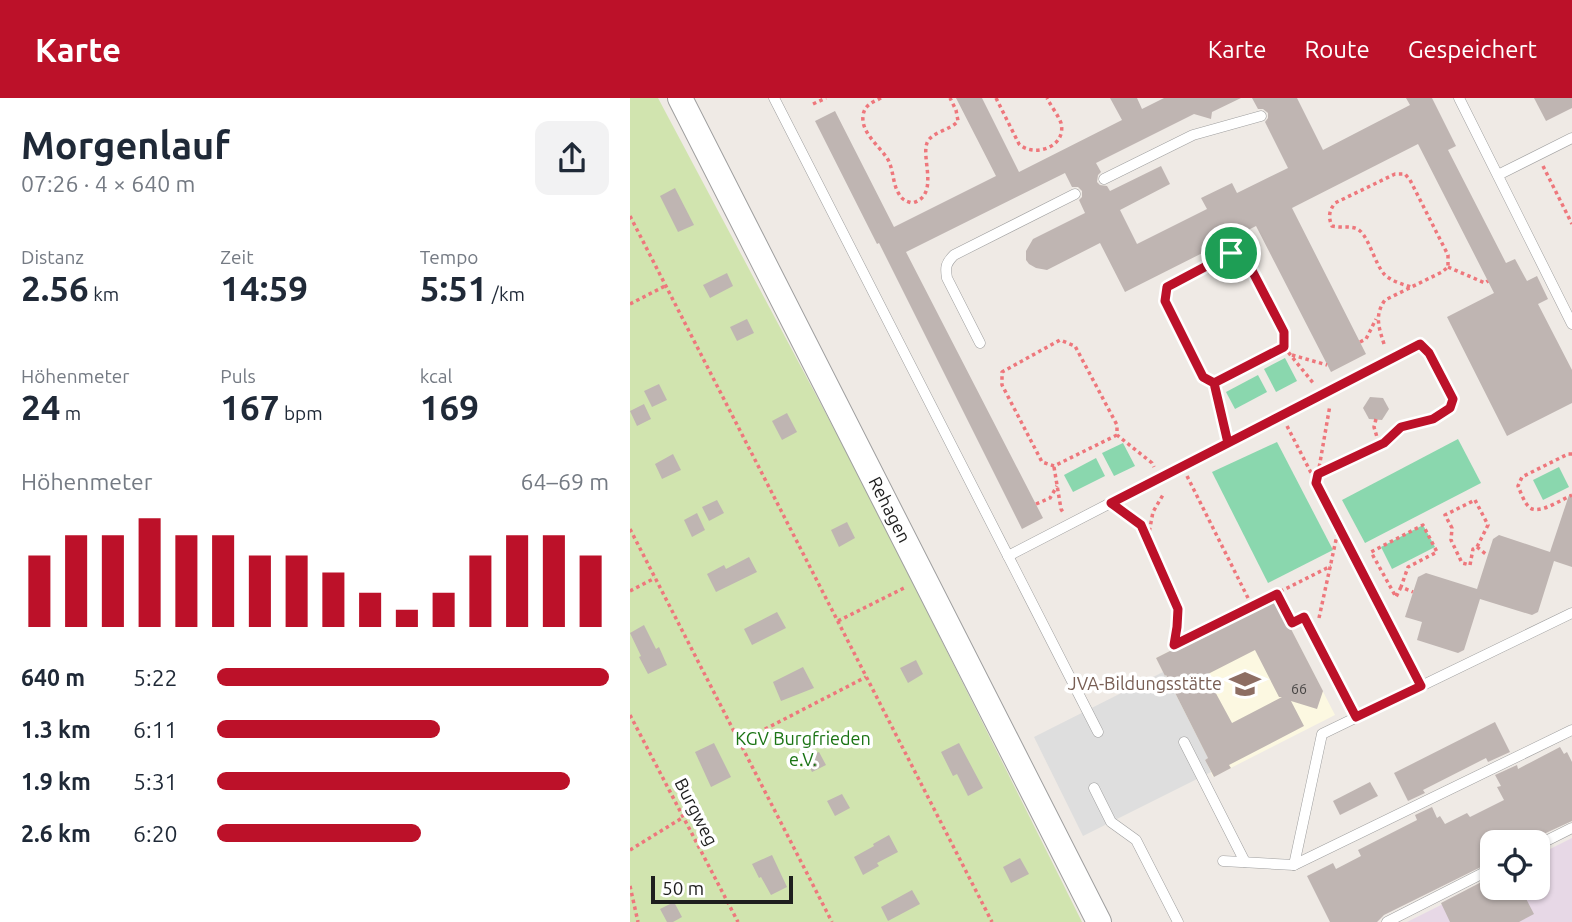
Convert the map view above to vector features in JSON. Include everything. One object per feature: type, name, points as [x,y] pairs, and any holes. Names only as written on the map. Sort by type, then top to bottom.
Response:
[{"type":"street","name":"Rehagen","points":[[680,98],[1100,922]]},
{"type":"lane","points":[[774,98],[1098,732]]},
{"type":"lane","points":[[1459,98],[1572,324]]},
{"type":"lane","points":[[1104,179],[1194,135],[1262,116]]},
{"type":"lane","points":[[1497,175],[1572,138]]},
{"type":"lane","points":[[980,342],[947,278],[947,262],[1075,194]]},
{"type":"lane","points":[[1008,556],[1420,344]]},
{"type":"lane","points":[[1294,865],[1322,734],[1572,613]]},
{"type":"lane","points":[[1304,617],[1356,717]]},
{"type":"lane","points":[[1223,861],[1294,865],[1572,730]]},
{"type":"lane","points":[[1184,742],[1245,862]]},
{"type":"lane","points":[[1094,788],[1111,822],[1136,840],[1178,922]]},
{"type":"lane","points":[[1550,839],[1572,828]]},
{"type":"lane","points":[[1387,922],[1480,875]]},
{"type":"path","points":[[813,104],[825,98]]},
{"type":"path","points":[[881,98],[865,108],[865,130],[889,160],[901,198],[912,203],[921,198],[926,189],[927,141],[956,125],[958,121],[950,98]]},
{"type":"path","points":[[996,98],[1019,144],[1031,151],[1057,143],[1060,138],[1060,123],[1047,98]]},
{"type":"path","points":[[1537,155],[1572,224]]},
{"type":"path","points":[[1411,287],[1399,284],[1384,274],[1365,235],[1360,231],[1332,226],[1329,212],[1335,204],[1388,176],[1405,174],[1448,255],[1448,267]]},
{"type":"path","points":[[630,216],[992,922]]},
{"type":"path","points":[[1228,443],[1214,383],[1203,377],[1165,301],[1167,287],[1231,253],[1246,259],[1284,332],[1284,347],[1312,381]]},
{"type":"path","points":[[1448,267],[1485,283],[1488,281]]},
{"type":"path","points":[[1360,342],[1366,339],[1385,300],[1448,267]]},
{"type":"path","points":[[630,304],[665,286]]},
{"type":"path","points":[[1377,318],[1384,344]]},
{"type":"path","points":[[1060,340],[1075,346],[1117,425],[1117,435],[1054,467],[1042,462],[1002,385],[1002,372],[1060,340]]},
{"type":"path","points":[[1318,474],[1380,445],[1401,427],[1433,419],[1450,408],[1453,399],[1429,353],[1420,344]]},
{"type":"path","points":[[1214,383],[1284,347]]},
{"type":"path","points":[[1290,354],[1327,365]]},
{"type":"path","points":[[1316,483],[1333,388]]},
{"type":"path","points":[[1282,415],[1421,686]]},
{"type":"path","points":[[1376,419],[1374,427],[1380,445]]},
{"type":"path","points":[[1117,435],[1152,463]]},
{"type":"path","points":[[1572,454],[1522,477],[1518,486],[1532,510],[1539,511],[1572,495]]},
{"type":"path","points":[[1054,467],[1061,509]]},
{"type":"path","points":[[1148,540],[1153,512],[1180,468]]},
{"type":"path","points":[[1180,468],[1252,606]]},
{"type":"path","points":[[1036,504],[1050,498],[1057,486]]},
{"type":"path","points":[[1475,500],[1488,525],[1477,547],[1473,550],[1470,565],[1462,563],[1451,540],[1452,528],[1446,515],[1475,500]]},
{"type":"path","points":[[1111,503],[1141,525],[1148,540],[1178,609],[1175,647],[1331,566]]},
{"type":"path","points":[[1423,525],[1437,552],[1408,567],[1401,587],[1396,597],[1371,552],[1423,525]]},
{"type":"path","points":[[1315,637],[1339,526]]},
{"type":"path","points":[[630,529],[832,922]]},
{"type":"path","points":[[1477,547],[1487,555]]},
{"type":"path","points":[[838,621],[925,577]]},
{"type":"path","points":[[630,591],[655,578]]},
{"type":"path","points":[[1401,587],[1413,592]]},
{"type":"path","points":[[1277,594],[1292,623],[1304,617]]},
{"type":"path","points":[[740,743],[866,677]]},
{"type":"path","name":"Burgweg","points":[[630,715],[738,922]]},
{"type":"path","points":[[630,850],[682,818]]},
{"type":"path","points":[[630,886],[638,922]]},
{"type":"shaded area","name":"JVA-Bildungsstätte","points":[[1275,598],[1335,715],[1213,777],[1205,760],[1208,758],[1156,658]]},
{"type":"shaded area","points":[[1163,672],[1208,758],[1205,760],[1211,772],[1083,836],[1034,737]]},
{"type":"shaded area","points":[[1572,838],[1572,922],[1407,922],[1480,886],[1480,900],[1550,900],[1550,849]]},
{"type":"green space","name":"KGV Burgfrieden e.V.","points":[[630,98],[658,98],[865,487],[1082,922],[630,922]]},
{"type":"green space","points":[[1285,358],[1297,381],[1276,392],[1264,369]]},
{"type":"green space","points":[[1258,375],[1267,392],[1235,409],[1226,392]]},
{"type":"green space","points":[[1458,439],[1481,483],[1365,543],[1342,500]]},
{"type":"green space","points":[[1277,442],[1333,550],[1268,583],[1212,472]]},
{"type":"green space","points":[[1123,443],[1135,466],[1114,476],[1102,453]]},
{"type":"green space","points":[[1096,458],[1105,476],[1073,492],[1064,475]]},
{"type":"green space","points":[[1559,467],[1569,487],[1543,500],[1533,480]]},
{"type":"green space","points":[[1423,525],[1435,547],[1392,569],[1381,547]]},
{"type":"building","points":[[956,98],[982,98],[1019,172],[1122,120],[1110,98],[1137,98],[1142,109],[1164,98],[1241,98],[1212,112],[1211,119],[1194,114],[1096,163],[1101,172],[1097,182],[1107,186],[1110,191],[1161,166],[1170,184],[1120,210],[1137,244],[1207,209],[1201,198],[1232,183],[1237,193],[1288,168],[1265,122],[1268,113],[1258,109],[1252,98],[1297,98],[1323,150],[1410,105],[1406,98],[1432,98],[1456,146],[1448,150],[1506,263],[1515,259],[1527,281],[1537,276],[1548,299],[1538,304],[1572,370],[1572,403],[1507,436],[1447,317],[1494,293],[1418,144],[1292,208],[1366,354],[1331,372],[1256,226],[1125,292],[1100,243],[1047,270],[1029,264],[1026,251],[1033,239],[1085,213],[1079,200],[1082,191],[1078,187],[1072,187],[1065,173],[906,252],[1043,518],[1022,529],[815,121],[835,111],[894,227],[996,176]]},
{"type":"building","points":[[1534,98],[1572,98],[1572,108],[1546,121]]},
{"type":"building","points":[[675,188],[694,225],[678,232],[660,196]]},
{"type":"building","points":[[727,273],[733,286],[710,298],[703,285]]},
{"type":"building","points":[[747,319],[754,333],[737,341],[730,327]]},
{"type":"building","points":[[659,384],[667,400],[652,407],[644,391]]},
{"type":"building","points":[[1370,397],[1383,398],[1389,409],[1382,420],[1369,419],[1363,408]]},
{"type":"building","points":[[644,404],[651,419],[637,426],[630,411]]},
{"type":"building","points":[[787,413],[797,432],[782,440],[772,421]]},
{"type":"building","points":[[673,454],[681,470],[662,479],[655,464]]},
{"type":"building","points":[[1569,495],[1572,495],[1572,567],[1554,561],[1538,612],[1532,615],[1480,599],[1464,650],[1458,653],[1417,640],[1422,622],[1405,617],[1418,577],[1426,573],[1477,589],[1493,539],[1499,535],[1550,552]]},
{"type":"building","points":[[717,500],[724,513],[709,521],[702,507]]},
{"type":"building","points":[[697,513],[705,530],[692,537],[684,520]]},
{"type":"building","points":[[847,522],[855,538],[839,547],[831,530]]},
{"type":"building","points":[[749,557],[757,572],[716,592],[707,574],[724,565],[726,569]]},
{"type":"building","name":"JVA-Bildungsstätte","points":[[1275,598],[1323,691],[1317,709],[1291,701],[1304,726],[1229,765],[1231,768],[1214,777],[1205,760],[1208,758],[1156,658]],"holes":[[[1255,650],[1279,697],[1282,697],[1232,723],[1206,675]]]},
{"type":"building","points":[[777,612],[786,628],[752,645],[744,629]]},
{"type":"building","points":[[644,625],[667,665],[648,674],[630,633]]},
{"type":"building","points":[[916,660],[923,674],[908,683],[900,668]]},
{"type":"building","points":[[803,667],[814,688],[781,701],[773,682]]},
{"type":"building","points":[[1495,722],[1510,752],[1488,762],[1486,758],[1423,790],[1425,793],[1408,801],[1394,773]]},
{"type":"building","points":[[714,743],[731,777],[711,787],[695,752]]},
{"type":"building","points":[[959,743],[983,788],[968,796],[957,774],[953,776],[941,752]]},
{"type":"building","points":[[1560,747],[1564,754],[1567,752],[1572,762],[1572,821],[1550,831],[1480,830],[1480,867],[1384,915],[1377,922],[1330,922],[1307,876],[1333,863],[1336,869],[1361,856],[1358,850],[1417,820],[1415,815],[1432,807],[1437,818],[1440,816],[1445,824],[1467,813],[1470,817],[1504,800],[1497,787],[1501,786],[1495,775],[1517,765],[1518,769]]},
{"type":"building","points":[[819,752],[826,765],[812,772],[805,758]]},
{"type":"building","points":[[1370,782],[1378,796],[1340,815],[1333,801]]},
{"type":"building","points":[[842,794],[850,808],[835,816],[827,801]]},
{"type":"building","points":[[889,835],[898,852],[877,863],[879,866],[863,875],[854,857]]},
{"type":"building","points":[[772,855],[787,887],[771,895],[752,864]]},
{"type":"building","points":[[1020,858],[1029,874],[1011,883],[1003,867]]},
{"type":"building","points":[[1480,883],[1480,900],[1527,900],[1534,914],[1519,922],[1450,922],[1441,903]]},
{"type":"building","points":[[912,890],[920,904],[888,921],[881,907]]},
{"type":"building","points":[[674,902],[682,917],[667,922],[660,909]]},
{"type":"place","name":"JVA-Bildungsstätte","points":[[1245,684]]},
{"type":"route","points":[[1231,253],[1167,287],[1165,301],[1203,377],[1214,383],[1228,443],[1111,503],[1141,525],[1178,609],[1174,645],[1277,594],[1292,623],[1304,617],[1356,717],[1421,686],[1316,483],[1318,474],[1384,443],[1401,427],[1433,419],[1450,408],[1453,399],[1429,353],[1420,344],[1228,443],[1224,426],[1214,383],[1284,347],[1284,332],[1246,259],[1231,253]]}]
